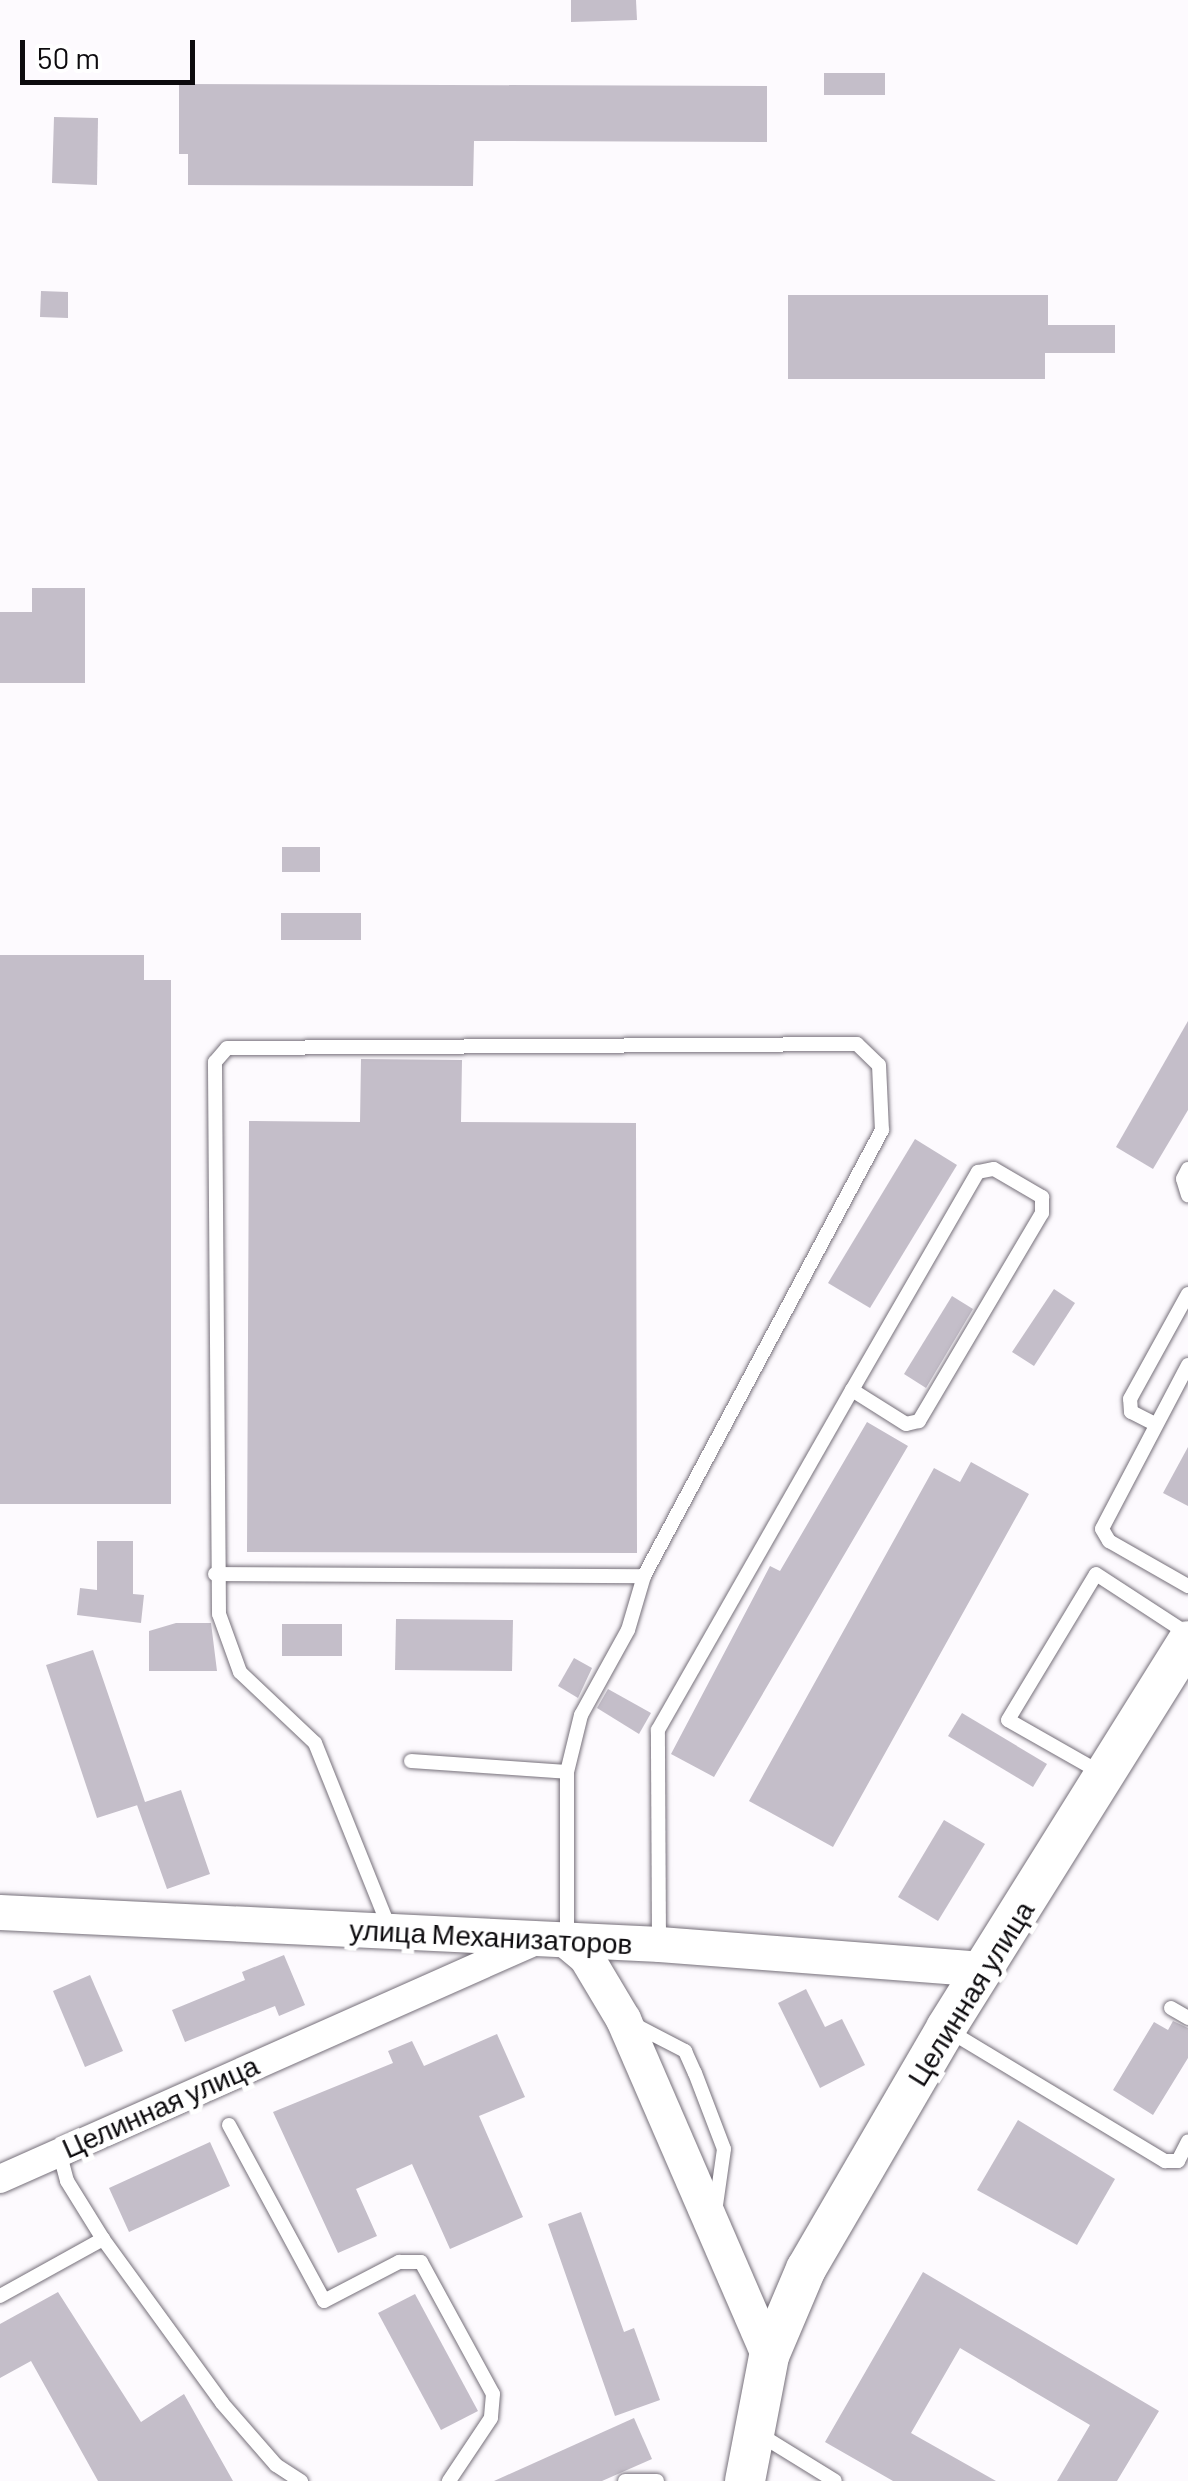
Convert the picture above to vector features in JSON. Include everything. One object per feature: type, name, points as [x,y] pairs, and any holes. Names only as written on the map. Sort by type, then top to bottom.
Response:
[{"type":"main road","name":"Целинная улица","points":[[745,2481],[769,2356],[806,2269],[946,2028],[1106,1776],[1188,1637]]},
{"type":"street","name":"улица Механизаторов","points":[[0,1912],[659,1944],[982,1969]]},
{"type":"street","points":[[554,1940],[586,1957],[623,2019],[769,2356]]},
{"type":"street","name":"Целинная улица","points":[[0,2179],[59,2150],[554,1940]]},
{"type":"lane","points":[[391,1931],[315,1743],[240,1672],[219,1614],[215,1574],[215,1062],[228,1048],[865,1048],[879,1065],[882,1130],[644,1576],[628,1630],[581,1714],[567,1772],[554,1940]]},
{"type":"lane","points":[[1188,1169],[1183,1179],[1188,1195]]},
{"type":"lane","points":[[659,1944],[658,1730],[852,1390],[978,1172],[994,1170],[1042,1197],[1042,1213],[919,1420],[906,1424],[852,1390]]},
{"type":"lane","points":[[1155,1424],[1131,1412],[1130,1399],[1188,1294]]},
{"type":"lane","points":[[1188,1365],[1102,1529],[1109,1541],[1188,1586]]},
{"type":"lane","points":[[215,1574],[644,1576]]},
{"type":"lane","points":[[1106,1776],[1008,1720],[1096,1574],[1188,1637]]},
{"type":"lane","points":[[411,1761],[567,1772]]},
{"type":"lane","points":[[1171,2008],[1188,2018]]},
{"type":"lane","points":[[946,2028],[1165,2161],[1178,2161],[1188,2141]]},
{"type":"lane","points":[[230,2125],[324,2301],[398,2262],[421,2262],[493,2394],[491,2418],[449,2481]]},
{"type":"lane","points":[[59,2150],[67,2180],[103,2238],[252,2440],[302,2481]]},
{"type":"lane","points":[[0,2296],[103,2238]]},
{"type":"lane","points":[[754,2431],[835,2481]]},
{"type":"lane","points":[[625,2481],[657,2481]]},
{"type":"building","points":[[571,0],[636,0],[637,20],[571,22]]},
{"type":"building","points":[[824,73],[885,73],[885,95],[824,95]]},
{"type":"building","points":[[179,84],[767,86],[767,142],[474,141],[473,186],[188,185],[188,154],[179,154]]},
{"type":"building","points":[[54,117],[98,118],[97,185],[52,183]]},
{"type":"building","points":[[41,291],[68,292],[68,318],[40,317]]},
{"type":"building","points":[[788,295],[1048,295],[1048,325],[1115,325],[1115,353],[1045,353],[1045,379],[788,379]]},
{"type":"building","points":[[32,588],[85,588],[85,683],[0,683],[0,612],[32,612]]},
{"type":"building","points":[[282,847],[320,847],[320,872],[282,872]]},
{"type":"building","points":[[281,913],[361,913],[361,940],[281,940]]},
{"type":"building","points":[[0,955],[144,955],[144,980],[171,980],[171,1504],[0,1504]]},
{"type":"building","points":[[1188,1021],[1188,1110],[1153,1169],[1116,1147]]},
{"type":"building","points":[[361,1059],[462,1060],[461,1122],[636,1123],[637,1553],[247,1552],[249,1121],[360,1122]]},
{"type":"building","points":[[915,1139],[957,1165],[870,1308],[828,1283]]},
{"type":"building","points":[[1054,1289],[1075,1303],[1034,1366],[1012,1352]]},
{"type":"building","points":[[952,1296],[973,1309],[926,1388],[904,1374]]},
{"type":"building","points":[[867,1422],[908,1446],[714,1777],[671,1754],[770,1566],[780,1571]]},
{"type":"building","points":[[1188,1447],[1188,1506],[1163,1493]]},
{"type":"building","points":[[971,1462],[1029,1494],[833,1847],[749,1801],[934,1468],[960,1482]]},
{"type":"building","points":[[97,1541],[133,1541],[133,1594],[144,1595],[141,1623],[77,1615],[80,1588],[97,1590]]},
{"type":"building","points":[[396,1619],[513,1620],[512,1671],[395,1670]]},
{"type":"building","points":[[176,1623],[211,1623],[217,1671],[149,1671],[149,1631]]},
{"type":"building","points":[[282,1624],[342,1624],[342,1656],[282,1656]]},
{"type":"building","points":[[93,1650],[145,1802],[181,1790],[210,1874],[167,1889],[137,1805],[97,1818],[46,1665]]},
{"type":"building","points":[[574,1658],[592,1668],[578,1698],[558,1686]]},
{"type":"building","points":[[608,1689],[651,1713],[639,1734],[597,1708]]},
{"type":"building","points":[[962,1713],[1047,1764],[1033,1787],[948,1736]]},
{"type":"building","points":[[944,1820],[985,1844],[938,1921],[898,1897]]},
{"type":"building","points":[[284,1955],[305,2005],[279,2016],[275,2006],[185,2042],[172,2010],[245,1980],[242,1972]]},
{"type":"building","points":[[90,1975],[123,2051],[85,2067],[53,1991]]},
{"type":"building","points":[[806,1989],[825,2027],[842,2019],[865,2065],[820,2088],[778,2003]]},
{"type":"building","points":[[1173,2021],[1188,2028],[1188,2058],[1153,2115],[1113,2090],[1154,2022],[1168,2030]]},
{"type":"building","points":[[497,2034],[525,2097],[479,2116],[523,2217],[450,2249],[412,2164],[356,2189],[377,2236],[338,2253],[273,2112],[393,2063],[388,2051],[412,2041],[424,2066]]},
{"type":"building","points":[[1018,2120],[1115,2179],[1077,2245],[977,2190]]},
{"type":"building","points":[[210,2142],[230,2186],[129,2232],[109,2188]]},
{"type":"building","points":[[581,2212],[624,2332],[634,2328],[660,2400],[615,2416],[548,2224]]},
{"type":"building","points":[[923,2272],[1159,2411],[1117,2481],[1057,2481],[1090,2425],[960,2348],[911,2433],[996,2481],[893,2481],[825,2442]]},
{"type":"building","points":[[58,2292],[141,2422],[184,2394],[233,2481],[98,2481],[31,2361],[0,2378],[0,2324]]},
{"type":"building","points":[[415,2294],[478,2411],[441,2430],[378,2313]]},
{"type":"building","points":[[634,2418],[652,2459],[602,2481],[494,2481]]}]
